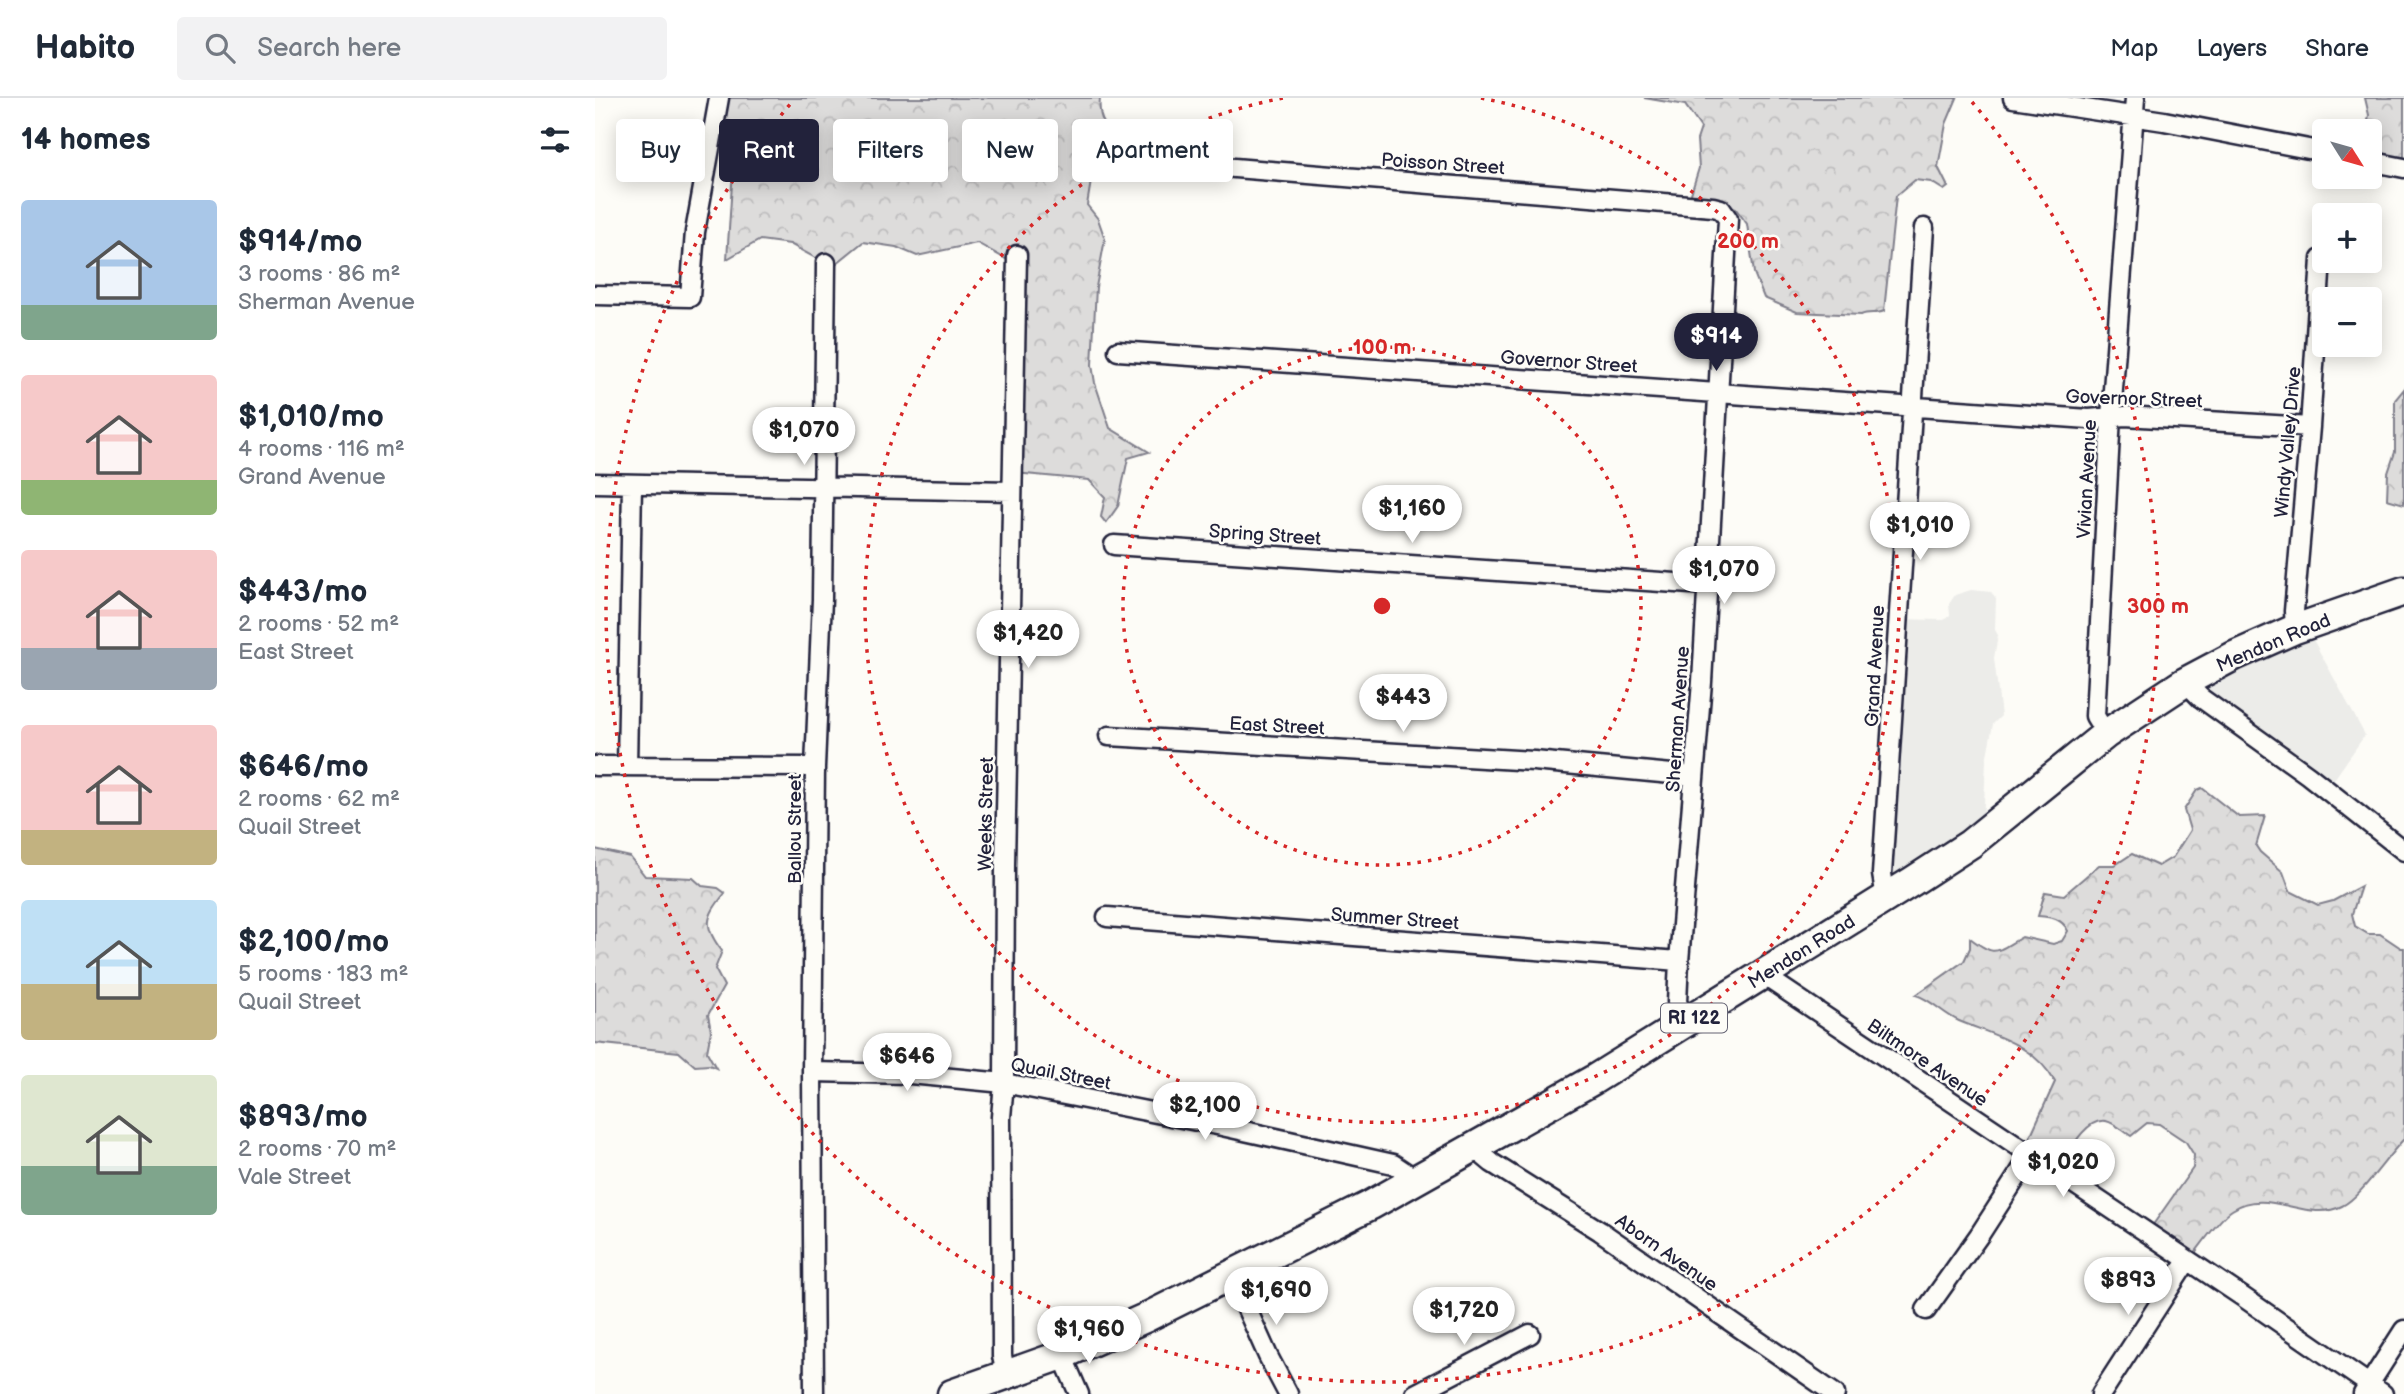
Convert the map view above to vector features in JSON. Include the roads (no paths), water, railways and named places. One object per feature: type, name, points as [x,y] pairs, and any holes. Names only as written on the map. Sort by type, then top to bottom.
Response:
[{"type":"main road","name":"Mendon Road","points":[[953,1394],[1062,1354],[1232,1276],[1417,1180],[1593,1080],[1970,844],[2106,734],[2185,682],[2234,656],[2295,629],[2404,591]]},
{"type":"street","points":[[595,295],[690,297],[695,232],[719,98]]},
{"type":"street","points":[[2013,98],[2134,107],[2312,149]]},
{"type":"street","name":"Vivian Avenue","points":[[2106,734],[2095,716],[2111,416],[2134,107]]},
{"type":"street","points":[[2382,164],[2404,168]]},
{"type":"street","name":"Poisson Street","points":[[1233,167],[1721,209]]},
{"type":"street","name":"Sherman Avenue","points":[[1686,1023],[1678,1002],[1679,961],[1702,682],[1720,392],[1728,234],[1728,219],[1721,209]]},
{"type":"street","name":"Grand Avenue","points":[[1886,898],[1882,874],[1924,228]]},
{"type":"street","name":"Weeks Street","points":[[1006,1374],[1002,1356],[1001,1117],[1004,1083],[1017,255]]},
{"type":"street","name":"Ballou Street","points":[[814,1394],[812,1072],[815,767],[822,599],[826,263]]},
{"type":"street","name":"Windy Valley Drive","points":[[2295,629],[2294,611],[2320,273]]},
{"type":"street","name":"Governor Street","points":[[1118,351],[2089,419],[2111,416],[2310,427]]},
{"type":"street","points":[[595,484],[1012,491]]},
{"type":"street","points":[[627,766],[632,484]]},
{"type":"street","name":"Spring Street","points":[[1114,545],[1706,585]]},
{"type":"street","points":[[2185,682],[2201,698],[2308,775],[2404,851]]},
{"type":"street","name":"East Street","points":[[1109,736],[1534,761],[1693,776]]},
{"type":"street","points":[[595,766],[815,767]]},
{"type":"street","name":"Summer Street","points":[[1107,917],[1679,961]]},
{"type":"street","name":"Biltmore Avenue","points":[[1763,975],[2187,1261],[2372,1391]]},
{"type":"street","name":"Quail Street","points":[[812,1072],[910,1074],[1004,1083],[1222,1126],[1393,1164],[1417,1180]]},
{"type":"street","name":"Aborn Avenue","points":[[1474,1148],[1492,1163],[1600,1231],[1835,1394]]},
{"type":"street","points":[[1926,1310],[2031,1156]]},
{"type":"street","points":[[2101,1394],[2187,1261]]},
{"type":"street","points":[[1232,1276],[1288,1394]]},
{"type":"street","points":[[2372,1391],[2404,1330]]},
{"type":"street","points":[[1415,1394],[1530,1334]]},
{"type":"street","points":[[1062,1354],[1079,1394]]}]
